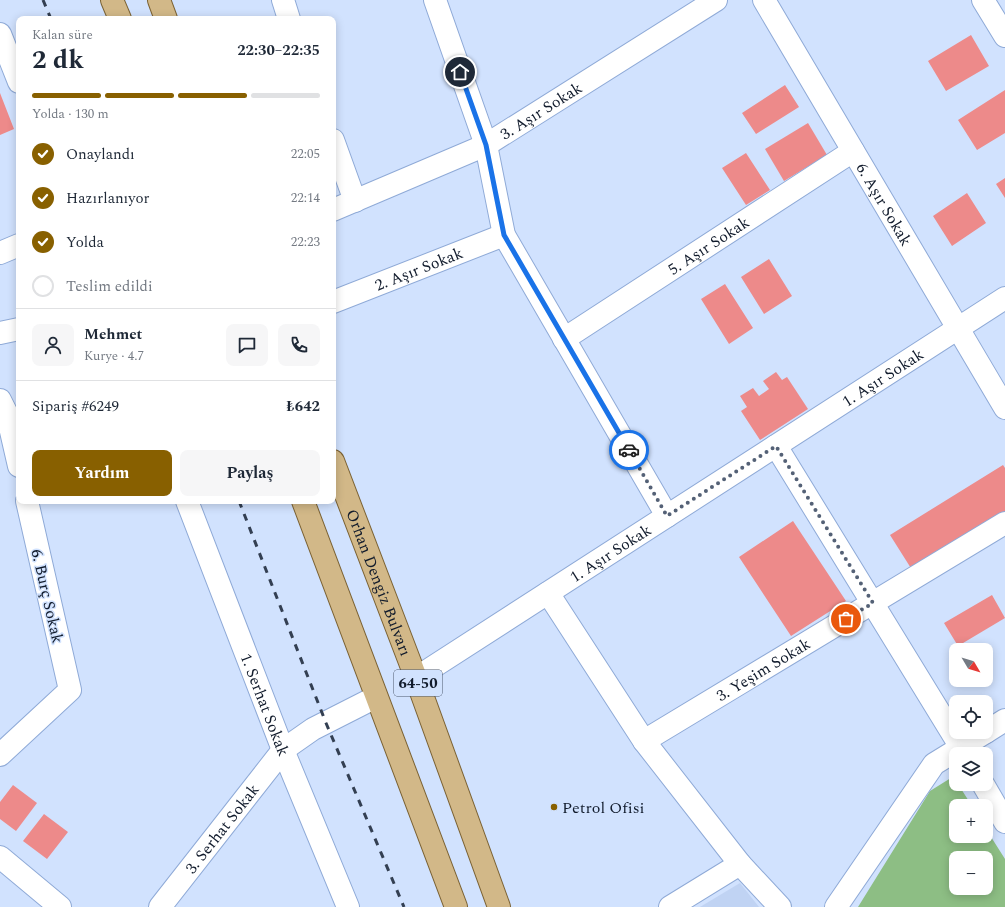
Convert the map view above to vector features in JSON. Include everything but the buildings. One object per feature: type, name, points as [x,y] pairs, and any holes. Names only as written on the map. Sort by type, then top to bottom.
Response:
[{"type":"main road","points":[[112,0],[119,16]]},
{"type":"main road","points":[[159,0],[165,16]]},
{"type":"main road","name":"Orhan Dengiz Bulvarı","points":[[336,469],[416,678],[499,907]]},
{"type":"main road","name":"64-50","points":[[303,504],[456,907]]},
{"type":"street","points":[[283,0],[289,16]]},
{"type":"street","points":[[434,0],[486,145],[504,235],[667,516]]},
{"type":"street","name":"3. Aşır Sokak","points":[[336,209],[486,145],[692,7],[716,0]]},
{"type":"street","name":"6. Aşır Sokak","points":[[764,0],[1005,408]]},
{"type":"street","points":[[983,0],[1005,36]]},
{"type":"street","points":[[0,34],[16,74]]},
{"type":"street","points":[[336,148],[355,201]]},
{"type":"street","name":"5. Aşır Sokak","points":[[564,339],[853,151]]},
{"type":"street","name":"2. Aşır Sokak","points":[[336,301],[504,235]]},
{"type":"street","points":[[0,253],[16,246]]},
{"type":"street","name":"1. Aşır Sokak","points":[[416,678],[1005,298]]},
{"type":"street","points":[[0,333],[16,330]]},
{"type":"street","points":[[0,400],[7,414],[16,453]]},
{"type":"street","points":[[776,446],[961,747]]},
{"type":"street","name":"6. Burç Sokak","points":[[0,755],[70,690],[28,504]]},
{"type":"street","name":"1. Serhat Sokak","points":[[188,504],[283,750],[348,907]]},
{"type":"street","name":"3. Yeşim Sokak","points":[[644,741],[1005,523]]},
{"type":"street","points":[[548,593],[644,741],[740,864],[780,907]]},
{"type":"street","name":"3. Serhat Sokak","points":[[160,907],[283,750],[313,729],[376,697]]},
{"type":"street","points":[[993,728],[1005,720]]},
{"type":"street","points":[[968,747],[978,739]]},
{"type":"street","points":[[836,907],[934,764],[949,757]]},
{"type":"street","points":[[986,791],[1005,822]]},
{"type":"street","points":[[0,857],[60,907]]},
{"type":"street","points":[[670,907],[740,864]]},
{"type":"shaded area","points":[[740,883],[759,907],[700,907]]},
{"type":"green space","points":[[949,779],[949,791],[962,791],[968,799],[949,799],[949,843],[993,843],[993,840],[1005,859],[1005,907],[858,907],[930,791]]},
{"type":"railway","points":[[43,0],[50,16]]},
{"type":"railway","points":[[240,504],[326,723],[404,907]]},
{"type":"way so far","points":[[629,450],[667,516],[776,446],[873,603],[846,619]]},
{"type":"place","name":"Petrol Ofisi","points":[[554,807]]},
{"type":"route","points":[[460,72],[486,145],[504,235],[629,450]]}]
